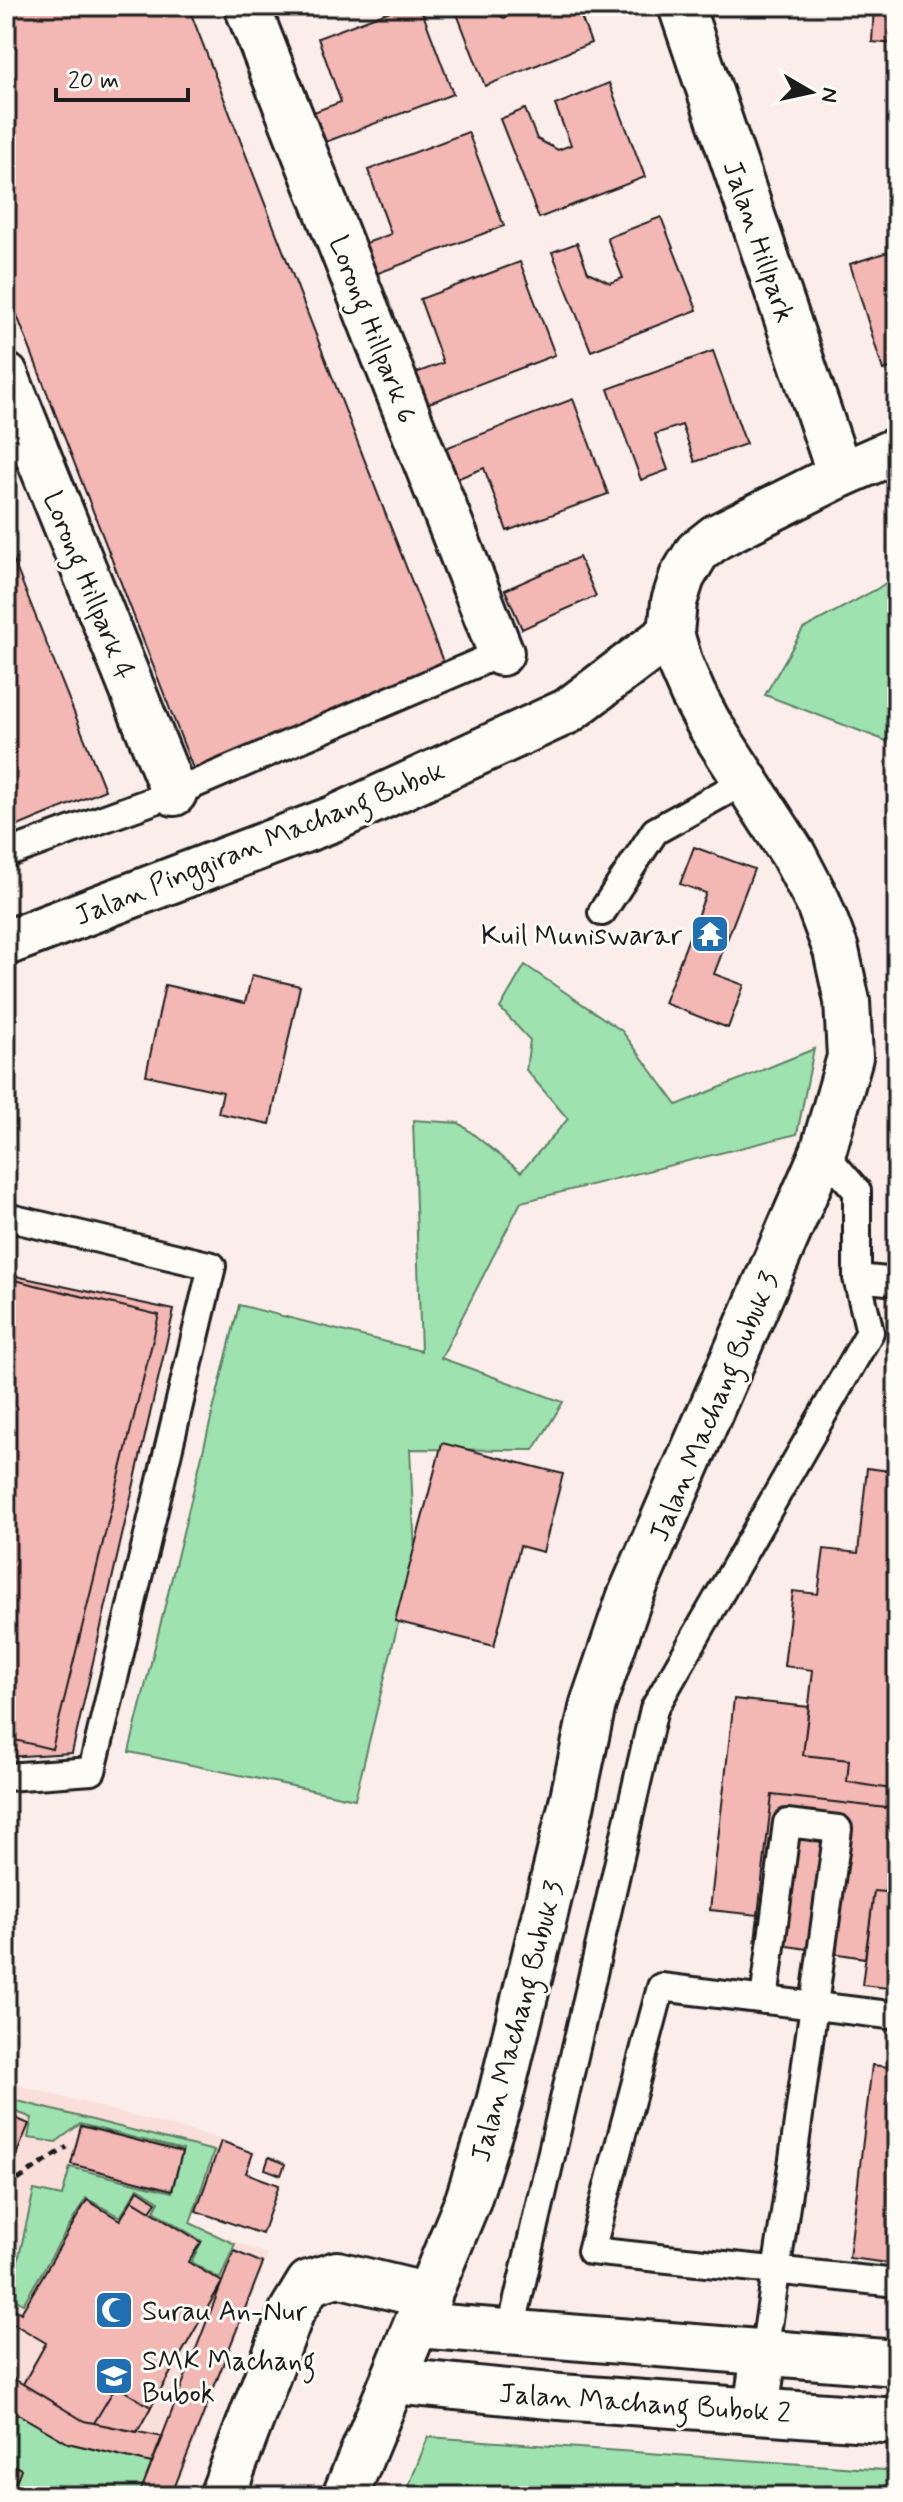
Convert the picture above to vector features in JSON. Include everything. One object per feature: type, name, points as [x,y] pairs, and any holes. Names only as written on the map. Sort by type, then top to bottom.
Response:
[{"type":"street","name":"Lorong Hillpark 6","points":[[247,6],[501,653]]},
{"type":"street","name":"Jalan Hillpark","points":[[681,6],[840,475]]},
{"type":"street","name":"Lorong Hillpark 4","points":[[6,376],[174,793]]},
{"type":"street","name":"Jalan Machang Bubuk 3","points":[[345,2496],[468,2200],[499,2102],[593,1704],[629,1599],[823,1152],[850,1057],[847,1001],[836,950],[818,902],[793,854],[693,694],[671,633],[674,602],[682,577],[697,552],[716,537],[897,450]]},
{"type":"street","name":"Jalan Pinggiran Machang Bubok","points":[[6,943],[333,819],[568,711],[671,633]]},
{"type":"street","name":"Jalan Machang Bubok 2","points":[[222,2496],[292,2311],[309,2283],[337,2274],[423,2310],[510,2334],[897,2363]]},
{"type":"street","points":[[756,2411],[764,2353]]},
{"type":"street","name":"Jalan Machang Bubok 2","points":[[394,2381],[897,2421]]},
{"type":"lane","points":[[6,854],[174,793],[501,653]]},
{"type":"lane","points":[[602,912],[655,831],[747,780]]},
{"type":"lane","points":[[510,2334],[654,1709],[870,1332],[857,1278],[857,1191],[823,1152]]},
{"type":"lane","points":[[6,1217],[212,1266],[92,1771],[6,1777]]},
{"type":"lane","points":[[857,1278],[897,1282]]},
{"type":"lane","points":[[764,2000],[787,1823],[838,1829],[764,2353]]},
{"type":"lane","points":[[897,2016],[661,1987],[591,2251],[897,2283]]},
{"type":"path","points":[[6,2188],[67,2147]]},
{"type":"shaded area","name":"SMK Machang Bubok","points":[[6,2082],[220,2139],[192,2223],[268,2255],[174,2496],[6,2496]]},
{"type":"green space","points":[[897,575],[897,745],[765,695],[803,629]]},
{"type":"green space","points":[[525,965],[622,1031],[677,1105],[814,1049],[797,1134],[521,1202],[441,1358],[563,1402],[534,1450],[410,1449],[415,1554],[355,1799],[129,1752],[239,1305],[421,1351],[413,1120],[459,1123],[521,1172],[568,1119],[526,1070],[530,1040],[500,1008]]},
{"type":"green space","points":[[6,2098],[214,2151],[190,2223],[235,2244],[220,2279],[191,2262],[202,2241],[154,2211],[159,2201],[138,2188],[120,2217],[86,2198],[23,2304],[10,2296],[34,2190],[62,2196],[70,2167],[172,2192],[183,2150],[80,2124],[56,2142],[28,2138],[32,2118],[6,2108]]},
{"type":"green space","points":[[6,2407],[68,2443],[152,2463],[139,2496],[6,2496]]},
{"type":"green space","points":[[428,2437],[897,2471],[897,2496],[405,2496]]},
{"type":"building","points":[[6,6],[188,6],[447,672],[194,771],[6,287]]},
{"type":"building","points":[[267,6],[291,6],[270,14]]},
{"type":"building","points":[[403,6],[420,6],[453,94],[323,143],[311,113],[341,102],[318,38]]},
{"type":"building","points":[[454,6],[482,6],[504,18],[517,12],[515,6],[577,6],[591,43],[485,86]]},
{"type":"building","points":[[874,6],[897,6],[897,44],[872,42]]},
{"type":"building","points":[[609,83],[645,177],[539,218],[500,119],[525,109],[537,139],[558,150],[571,145],[555,105]]},
{"type":"building","points":[[468,132],[504,226],[373,275],[361,245],[391,234],[368,170]]},
{"type":"building","points":[[661,217],[697,310],[591,351],[552,252],[577,243],[588,272],[610,283],[623,278],[607,238]]},
{"type":"building","points":[[897,249],[897,366],[883,370],[850,264]]},
{"type":"building","points":[[520,262],[555,355],[424,405],[413,374],[443,363],[420,299]]},
{"type":"building","points":[[713,351],[746,444],[695,462],[682,425],[655,434],[668,470],[641,480],[608,389]]},
{"type":"building","points":[[573,399],[608,494],[507,531],[484,468],[454,480],[443,449]]},
{"type":"building","points":[[6,542],[105,790],[6,831]]},
{"type":"building","points":[[579,557],[596,596],[522,629],[505,590]]},
{"type":"building","name":"Kuil Muniswarar","points":[[694,847],[754,869],[714,974],[744,985],[728,1028],[664,1003],[706,893],[680,884]]},
{"type":"building","points":[[252,975],[300,986],[270,1124],[218,1113],[223,1092],[146,1075],[165,985],[245,1003]]},
{"type":"building","points":[[6,1274],[174,1310],[72,1753],[6,1757]]},
{"type":"building","points":[[6,1278],[159,1315],[52,1749],[6,1738]]},
{"type":"building","points":[[442,1443],[563,1474],[543,1552],[520,1546],[494,1646],[395,1621]]},
{"type":"building","points":[[867,1468],[897,1472],[897,1790],[847,1782],[849,1760],[803,1755],[813,1670],[784,1666],[793,1591],[818,1594],[824,1549],[858,1553]]},
{"type":"building","points":[[734,1699],[809,1707],[803,1755],[849,1760],[847,1782],[897,1790],[895,1809],[772,1795],[758,1915],[710,1910]]},
{"type":"building","points":[[772,1795],[895,1809],[885,1892],[874,1891],[865,1958],[755,1941]]},
{"type":"building","points":[[897,1797],[897,1989],[862,1985],[874,1891],[885,1892]]},
{"type":"building","points":[[872,2065],[897,2068],[897,2264],[849,2258]]},
{"type":"building","points":[[6,2114],[29,2124],[15,2158],[6,2154]]},
{"type":"building","points":[[81,2126],[182,2152],[172,2190],[71,2164]]},
{"type":"building","points":[[221,2141],[253,2153],[246,2173],[279,2185],[262,2234],[196,2211]]},
{"type":"building","points":[[269,2157],[285,2164],[281,2175],[265,2169]]},
{"type":"building","points":[[138,2190],[156,2202],[150,2211],[132,2200]]},
{"type":"building","name":"Surau An-Nur","points":[[87,2200],[120,2220],[132,2200],[201,2242],[188,2262],[222,2282],[151,2407],[116,2386],[94,2423],[84,2421],[23,2384],[46,2343],[6,2319],[12,2307],[21,2313]]},
{"type":"building","points":[[234,2251],[263,2263],[171,2496],[139,2496]]},
{"type":"building","points":[[6,2374],[84,2421],[163,2437],[152,2463],[68,2443],[6,2407]]},
{"type":"building","points":[[116,2386],[151,2407],[137,2432],[94,2423]]},
{"type":"building","points":[[6,2462],[21,2469],[12,2492],[6,2489]]},
{"type":"place","name":"Kuil Muniswarar","points":[[710,934]]},
{"type":"place","name":"Surau An-Nur","points":[[114,2310]]},
{"type":"place","name":"SMK Machang Bubok","points":[[114,2376]]}]
